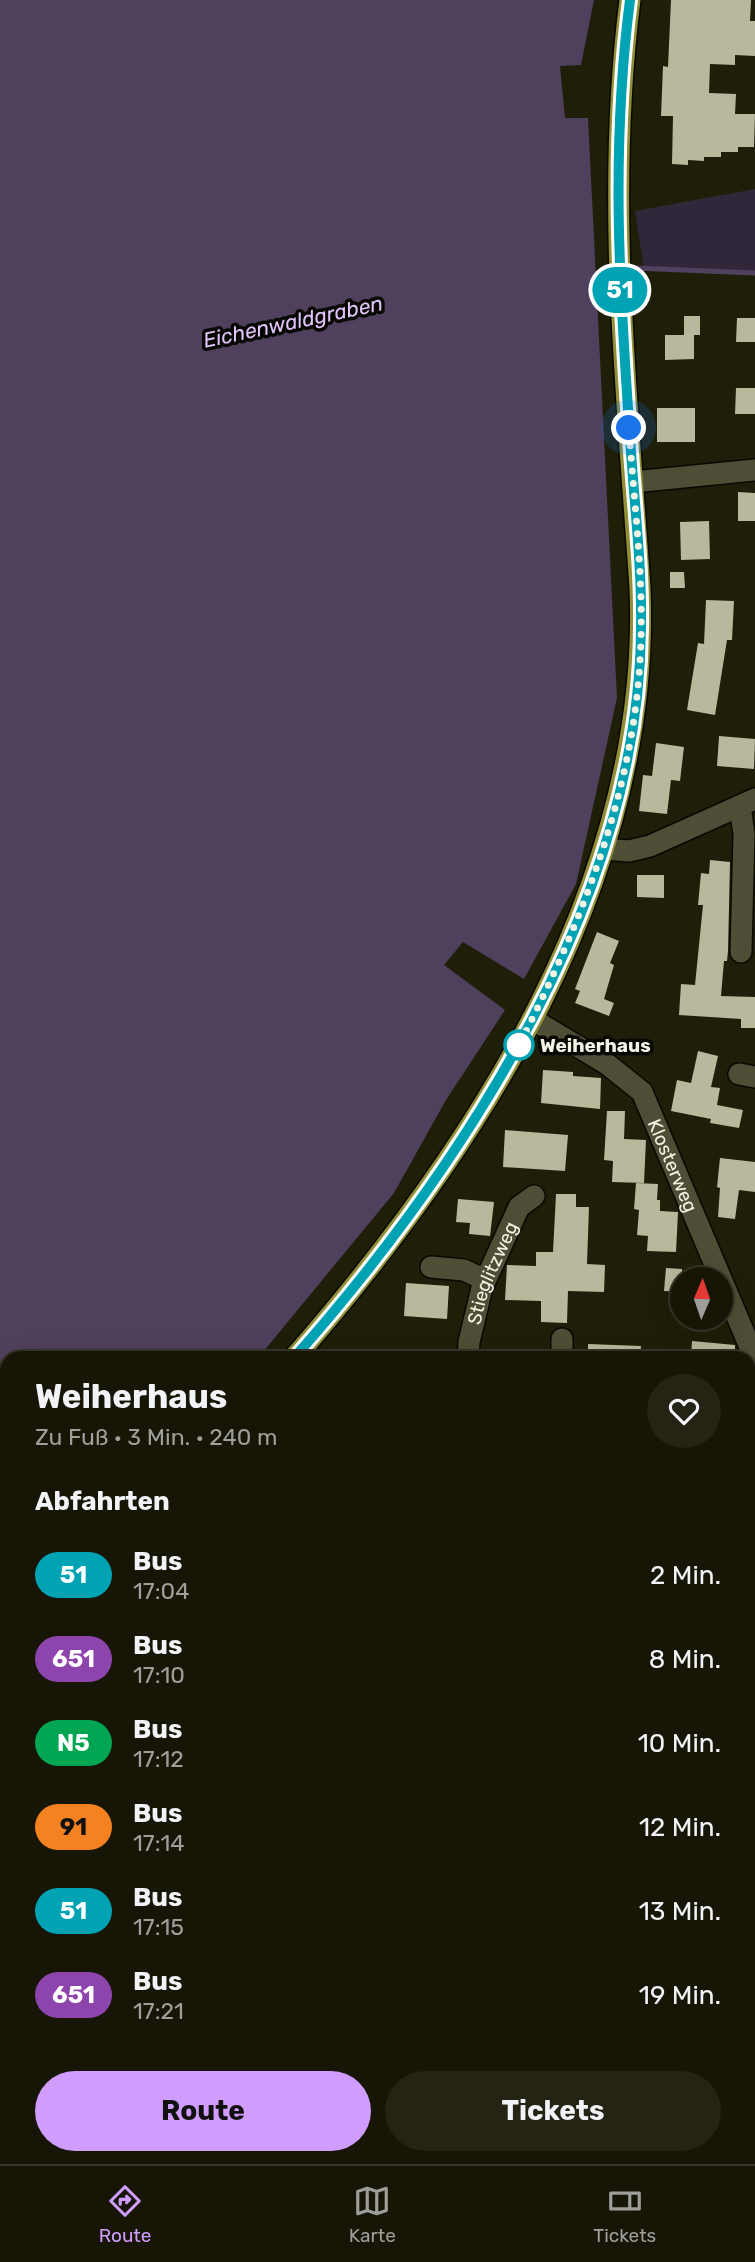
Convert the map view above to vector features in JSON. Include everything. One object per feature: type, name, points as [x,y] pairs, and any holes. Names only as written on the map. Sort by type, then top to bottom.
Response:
[{"type":"main road","points":[[300,1351],[376,1259],[442,1170],[500,1079],[532,1019],[581,910],[603,849],[625,766],[640,667],[641,606],[618,224],[619,122],[630,0]]},
{"type":"street","points":[[633,482],[755,470]]},
{"type":"street","points":[[603,849],[629,851],[650,846],[748,803]]},
{"type":"street","points":[[741,952],[744,834],[748,803]]},
{"type":"street","name":"Klosterweg","points":[[532,1019],[607,1064],[642,1092],[752,1351]]},
{"type":"street","name":"Stieglitzweg","points":[[468,1351],[485,1280],[519,1207],[534,1196]]},
{"type":"street","points":[[431,1267],[464,1270],[485,1280]]},
{"type":"shaded area","points":[[0,0],[594,0],[581,65],[560,66],[565,118],[588,118],[617,698],[576,884],[524,979],[463,942],[444,965],[505,1010],[446,1100],[394,1193],[264,1351],[0,1351]]},
{"type":"shaded area","points":[[755,189],[755,274],[644,270],[635,211]]},
{"type":"building","points":[[671,0],[751,0],[750,21],[755,21],[755,56],[735,55],[735,65],[710,64],[709,93],[736,94],[735,114],[755,114],[754,147],[738,147],[738,152],[721,152],[721,157],[704,157],[704,161],[688,160],[688,165],[672,164],[673,116],[661,116],[663,66],[668,67]]},
{"type":"building","points":[[684,316],[700,316],[700,335],[684,335]]},
{"type":"building","points":[[737,318],[755,318],[755,342],[736,342]]},
{"type":"building","points":[[665,335],[694,335],[694,359],[665,360]]},
{"type":"building","points":[[736,388],[755,388],[755,414],[735,414]]},
{"type":"building","points":[[657,408],[695,408],[695,442],[657,442]]},
{"type":"building","points":[[738,492],[755,493],[755,521],[738,521]]},
{"type":"building","points":[[709,521],[710,559],[681,560],[680,522]]},
{"type":"building","points":[[670,572],[684,572],[685,588],[670,588]]},
{"type":"building","points":[[706,600],[734,601],[732,640],[727,640],[715,715],[687,710],[698,643],[704,644]]},
{"type":"building","points":[[719,736],[755,739],[754,769],[717,766]]},
{"type":"building","points":[[656,743],[684,747],[680,781],[671,780],[667,814],[639,811],[643,775],[652,776]]},
{"type":"building","points":[[710,860],[730,862],[728,951],[727,961],[724,961],[721,996],[755,997],[755,1028],[741,1028],[741,1019],[679,1015],[681,984],[695,985],[703,905],[698,905],[701,873],[709,874]]},
{"type":"building","points":[[637,875],[664,875],[664,898],[637,897]]},
{"type":"building","points":[[597,932],[619,941],[610,963],[614,965],[604,999],[614,1003],[609,1016],[575,1003],[580,991],[575,989]]},
{"type":"building","points":[[698,1051],[718,1056],[711,1087],[720,1088],[717,1105],[743,1110],[739,1128],[710,1123],[711,1119],[671,1111],[677,1080],[691,1083]]},
{"type":"building","points":[[543,1070],[573,1072],[573,1076],[601,1078],[600,1109],[541,1103]]},
{"type":"building","points":[[607,1111],[625,1111],[624,1139],[646,1140],[644,1183],[612,1182],[613,1161],[604,1160]]},
{"type":"building","points":[[505,1130],[568,1135],[565,1171],[503,1167]]},
{"type":"building","points":[[720,1158],[755,1162],[755,1192],[739,1190],[735,1219],[718,1217]]},
{"type":"building","points":[[636,1183],[658,1184],[657,1200],[660,1200],[660,1211],[678,1212],[676,1252],[647,1251],[648,1236],[637,1235],[639,1210],[634,1209]]},
{"type":"building","points":[[556,1194],[576,1194],[576,1207],[589,1207],[587,1264],[605,1265],[604,1292],[568,1291],[567,1323],[541,1322],[541,1301],[505,1300],[507,1265],[536,1266],[536,1252],[553,1252]]},
{"type":"building","points":[[458,1199],[494,1202],[490,1236],[469,1234],[470,1223],[456,1222]]},
{"type":"building","points":[[666,1268],[670,1268],[670,1291],[664,1291]]},
{"type":"building","points":[[406,1283],[449,1286],[447,1319],[404,1316]]},
{"type":"building","points":[[692,1341],[735,1345],[735,1351],[691,1351]]},
{"type":"building","points":[[588,1344],[641,1346],[641,1351],[588,1351]]},
{"type":"waterway","name":"Eichenwaldgraben","points":[[634,268],[755,273]]},
{"type":"waterway","name":"Eichenwaldgraben","points":[[0,400],[593,275]]},
{"type":"bus line","name":"51","points":[[300,1351],[354,1288],[412,1212],[469,1129],[517,1049],[581,910],[603,849],[621,783],[637,691],[641,625],[618,250],[619,122],[630,0]]},
{"type":"place","name":"Weiherhaus","points":[[519,1045]]},
{"type":"route","points":[[519,1045],[517,1049],[581,910],[603,849],[625,766],[639,675],[641,625],[629,428]]}]
